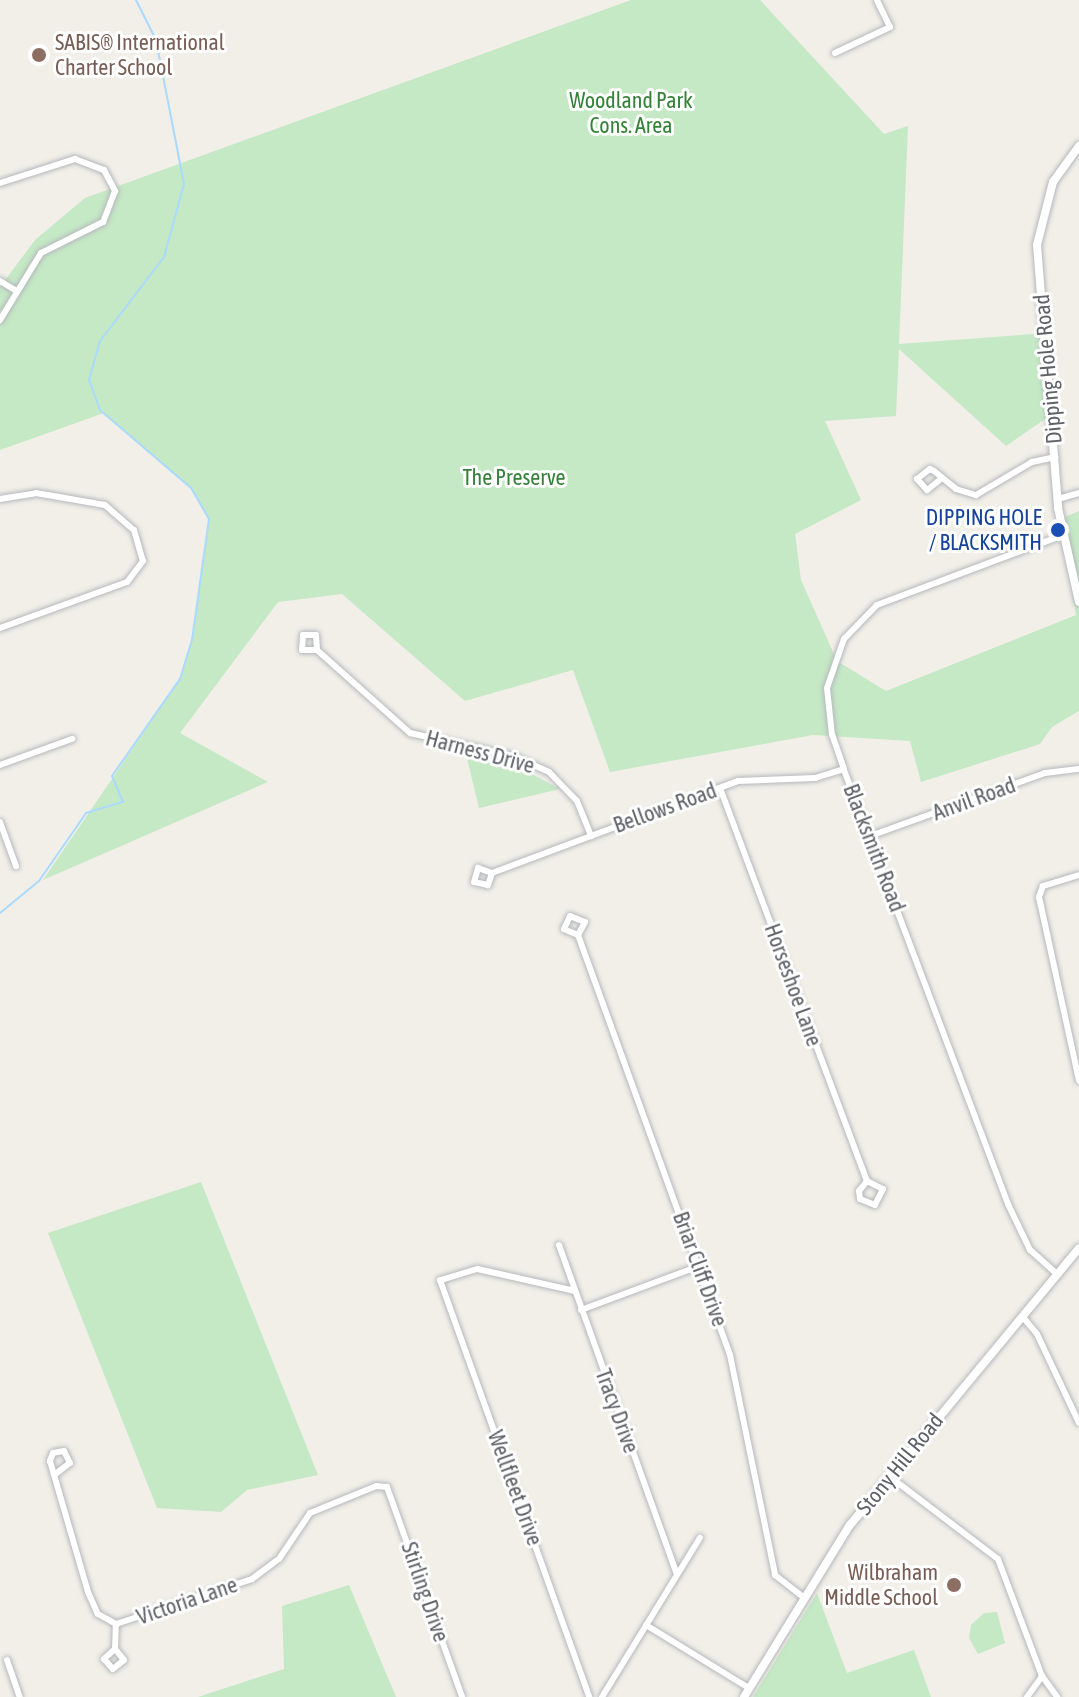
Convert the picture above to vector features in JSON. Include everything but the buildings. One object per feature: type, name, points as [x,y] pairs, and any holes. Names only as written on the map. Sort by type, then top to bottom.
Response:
[{"type":"main road","name":"Dipping Hole Road","points":[[1079,146],[1053,182],[1039,225],[1058,499],[1079,602]]},
{"type":"main road","name":"Stony Hill Road","points":[[744,1697],[804,1598],[889,1476],[1079,1248]]},
{"type":"street","points":[[835,53],[890,27],[877,0]]},
{"type":"street","points":[[0,183],[75,159],[104,170],[115,191],[103,222],[53,244],[15,290],[0,320]]},
{"type":"street","points":[[0,281],[15,290]]},
{"type":"street","points":[[942,478],[964,493],[981,494],[1032,462],[1055,457]]},
{"type":"street","points":[[0,499],[36,493],[105,505],[134,530],[143,561],[127,582],[0,628]]},
{"type":"street","points":[[1058,499],[1079,493]]},
{"type":"street","name":"Blacksmith Road","points":[[1057,1274],[1030,1250],[1018,1227],[844,769],[832,735],[827,688],[836,654],[853,627],[895,596],[1063,535]]},
{"type":"street","name":"Harness Drive","points":[[317,650],[410,733],[513,756],[549,772],[577,801],[591,836]]},
{"type":"street","points":[[0,765],[72,739]]},
{"type":"street","name":"Bellows Road","points":[[492,873],[748,779],[815,778],[844,769]]},
{"type":"street","name":"Anvil Road","points":[[870,836],[1045,773],[1079,769]]},
{"type":"street","name":"Horseshoe Lane","points":[[720,788],[867,1181],[883,1189],[875,1205],[860,1199],[860,1187],[867,1181]]},
{"type":"street","points":[[0,822],[16,866]]},
{"type":"street","points":[[1079,875],[1043,886],[1039,897],[1079,1081]]},
{"type":"street","name":"Briar Cliff Drive","points":[[578,935],[735,1372],[775,1575],[783,1587],[804,1598]]},
{"type":"street","name":"Tracy Drive","points":[[559,1245],[677,1575]]},
{"type":"street","points":[[581,1310],[699,1266]]},
{"type":"street","name":"Wellfleet Drive","points":[[575,1291],[477,1269],[447,1274],[440,1281],[589,1697]]},
{"type":"street","points":[[1022,1316],[1037,1334],[1079,1423]]},
{"type":"street","name":"Victoria Lane","points":[[54,1475],[92,1604],[101,1617],[116,1624],[252,1579],[279,1559],[310,1513],[376,1486],[387,1487]]},
{"type":"street","points":[[889,1476],[998,1559],[1042,1676],[1057,1697]]},
{"type":"street","name":"Stirling Drive","points":[[387,1487],[462,1697]]},
{"type":"street","points":[[602,1697],[700,1538]]},
{"type":"street","points":[[115,1649],[116,1624]]},
{"type":"street","points":[[646,1625],[749,1688]]},
{"type":"street","points":[[7,1660],[20,1697]]},
{"type":"street","points":[[1027,1697],[1042,1676]]},
{"type":"green space","points":[[631,0],[760,0],[884,134],[908,126],[899,344],[1048,333],[1051,415],[1006,446],[899,349],[896,416],[825,421],[861,500],[795,534],[801,580],[837,661],[886,691],[1076,615],[1060,519],[1079,511],[1079,711],[1052,727],[1040,744],[921,782],[910,741],[813,735],[610,772],[573,670],[465,701],[342,594],[278,602],[180,733],[268,782],[43,880],[180,679],[192,640],[209,520],[191,488],[104,413],[0,450],[0,287],[35,240],[85,198]]},
{"type":"green space","points":[[466,754],[526,771],[560,789],[479,808]]},
{"type":"green space","points":[[201,1182],[318,1475],[247,1490],[221,1512],[157,1508],[48,1233]]},
{"type":"green space","points":[[349,1585],[396,1697],[198,1697],[284,1669],[282,1606]]},
{"type":"green space","points":[[817,1593],[847,1673],[914,1650],[931,1697],[753,1697]]},
{"type":"green space","points":[[997,1612],[1005,1643],[978,1654],[969,1638],[971,1625],[984,1613]]},
{"type":"waterway","points":[[0,913],[39,881],[86,813],[123,802],[112,776],[180,679],[192,640],[209,519],[191,488],[100,410],[89,380],[100,341],[164,257],[184,184],[156,40],[136,0]]},
{"type":"place","name":"SABIS® International Charter School","points":[[39,55]]},
{"type":"place","name":"DIPPING HOLE / BLACKSMITH","points":[[1058,530]]},
{"type":"place","name":"Wilbraham Middle School","points":[[954,1585]]},
{"type":"park label","name":"Woodland Park Cons. Area","points":[[631,112]]},
{"type":"park label","name":"The Preserve","points":[[514,478]]}]
